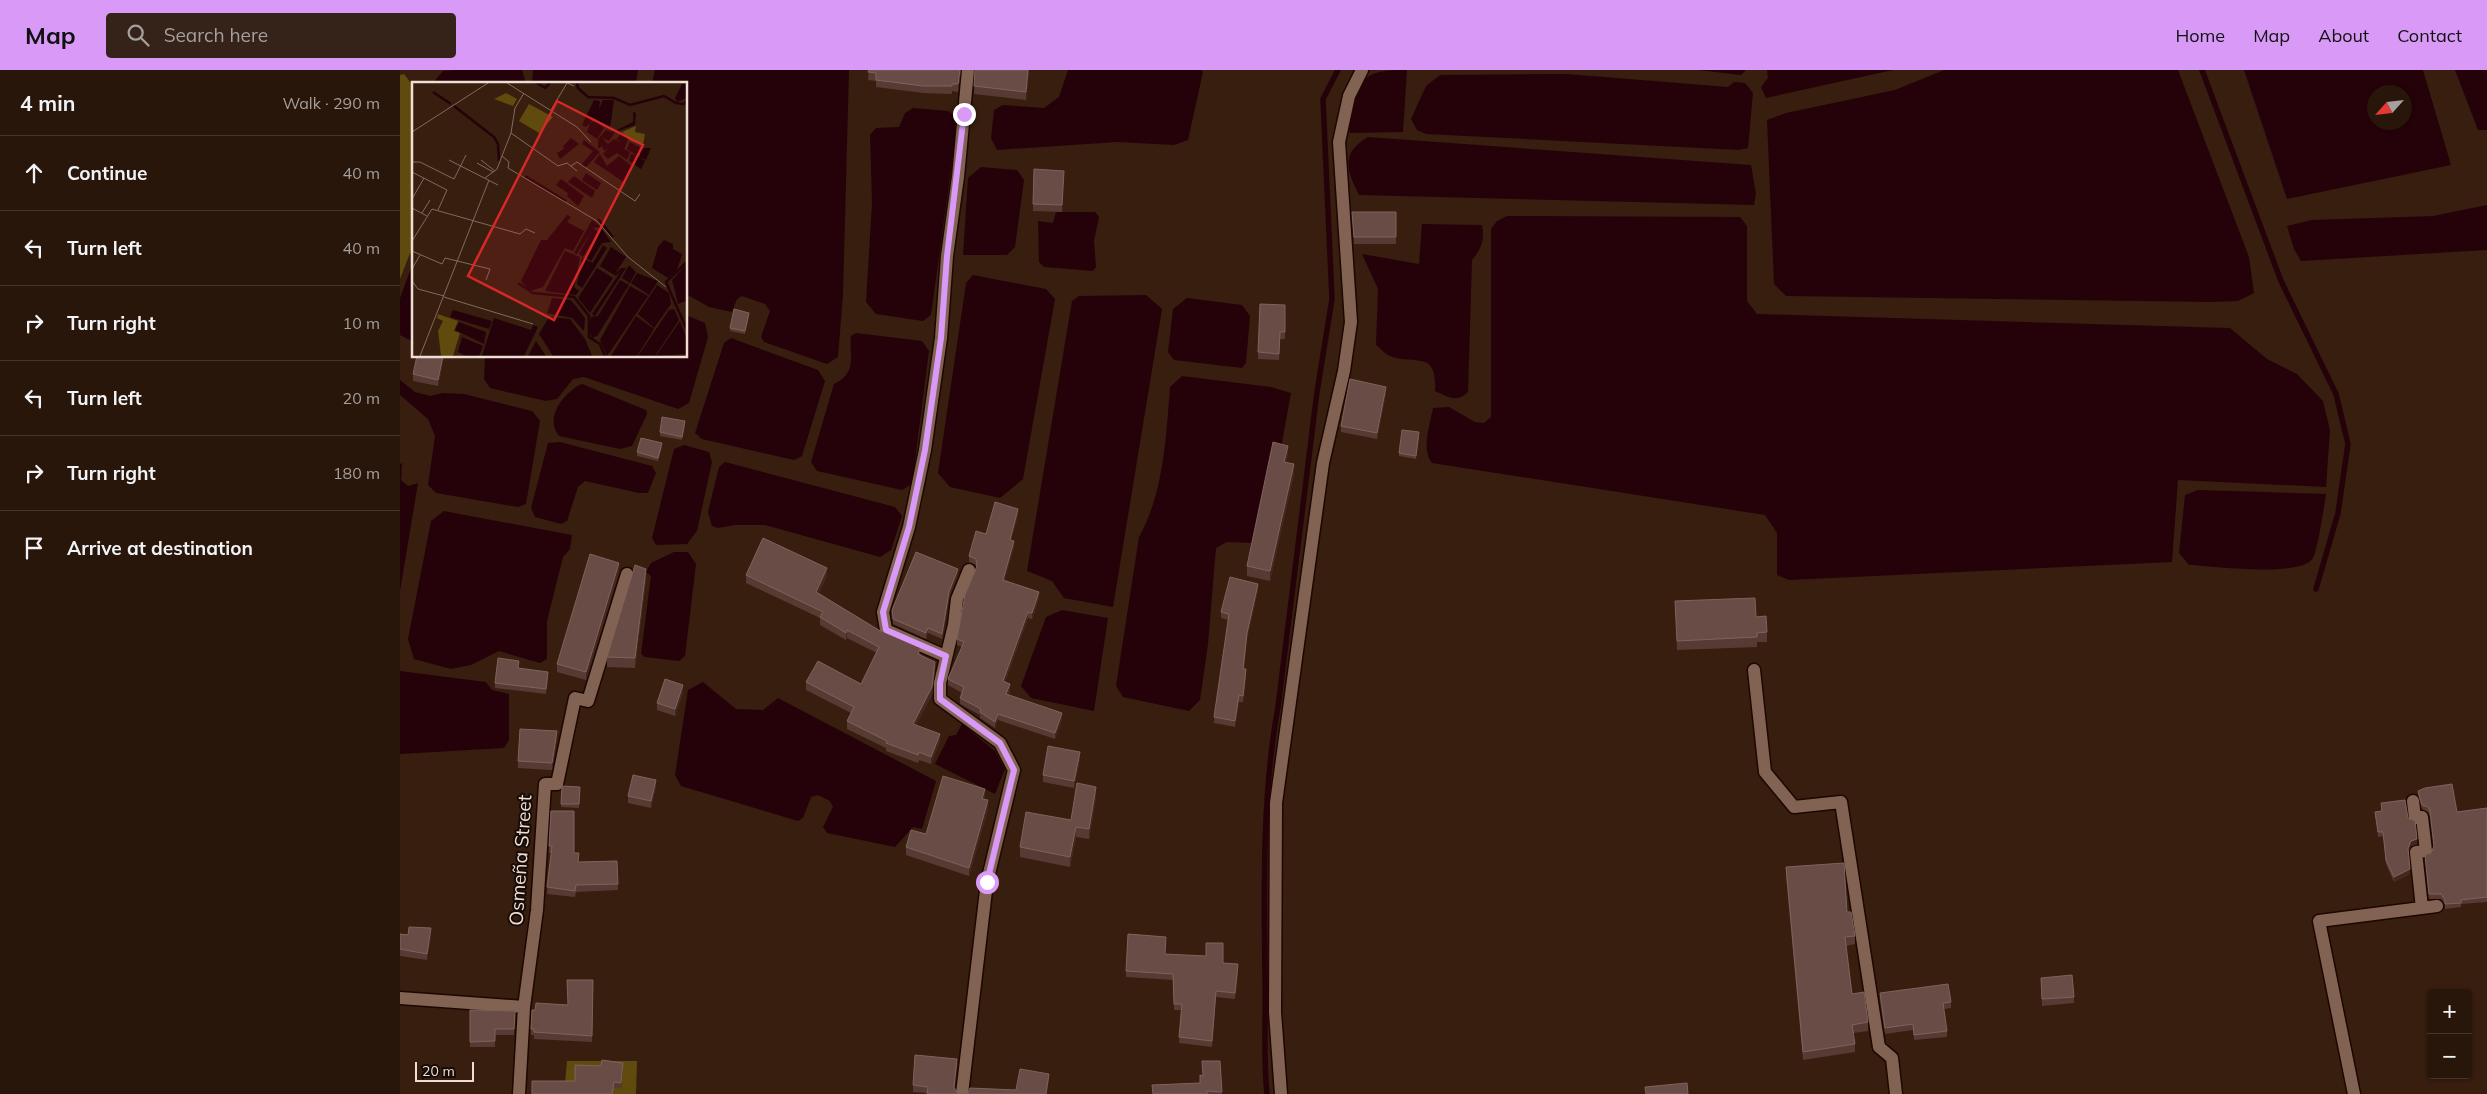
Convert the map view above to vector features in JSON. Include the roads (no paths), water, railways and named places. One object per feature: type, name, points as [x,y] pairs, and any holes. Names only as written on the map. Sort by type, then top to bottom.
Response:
[{"type":"street","points":[[946,656],[886,630],[883,612],[909,527],[925,450],[941,338],[947,256],[958,177],[968,70]]},
{"type":"street","points":[[1281,1094],[1275,1012],[1276,803],[1323,462],[1344,371],[1351,322],[1339,142],[1349,96],[1362,70]]},
{"type":"street","points":[[962,1094],[987,882],[1014,770],[1000,743],[940,699],[940,683],[954,625],[957,599],[969,570]]},
{"type":"street","name":"Osmeña Street","points":[[519,1094],[524,1007],[537,910],[545,784],[557,784],[575,698],[588,701],[628,574]]},
{"type":"street","points":[[1754,670],[1764,772],[1794,807],[1842,802],[1879,1047],[1892,1058],[1896,1094]]},
{"type":"street","points":[[2413,801],[2415,818],[2422,817],[2426,851],[2416,852],[2422,908]]},
{"type":"street","points":[[2354,1094],[2319,921],[2437,906]]},
{"type":"street","points":[[400,998],[456,1004],[524,1007]]},
{"type":"waterway","points":[[1267,1094],[1264,909],[1265,841],[1269,774],[1317,392],[1332,299],[1323,99],[1338,70]]},
{"type":"waterway","points":[[2202,70],[2281,281],[2336,394],[2348,444],[2338,513],[2316,589]]}]
